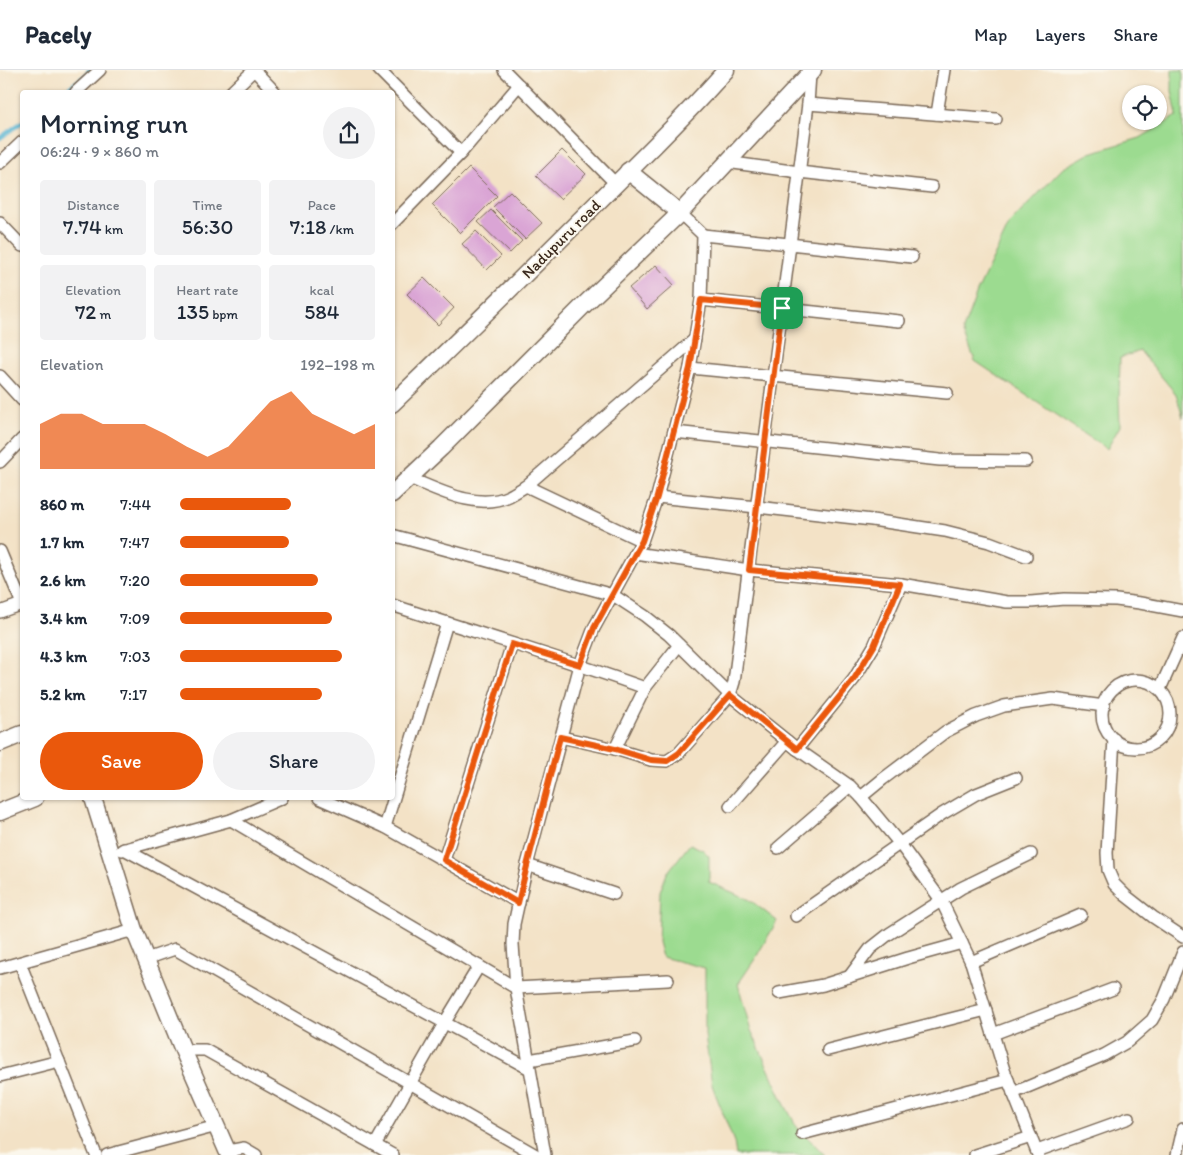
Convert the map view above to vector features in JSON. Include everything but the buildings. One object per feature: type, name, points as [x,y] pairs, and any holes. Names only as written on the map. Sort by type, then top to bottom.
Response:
[{"type":"street","points":[[78,90],[100,70]]},
{"type":"street","points":[[233,90],[254,70],[273,90]]},
{"type":"street","points":[[378,70],[461,153]]},
{"type":"street","points":[[504,70],[616,184]]},
{"type":"street","name":"Nadupuru road","points":[[395,401],[498,302],[699,101],[726,70]]},
{"type":"street","points":[[937,114],[944,70]]},
{"type":"street","points":[[560,737],[615,749],[651,760],[667,761],[679,753],[730,695],[734,682],[749,570],[811,72]]},
{"type":"street","points":[[395,491],[584,304],[680,213],[811,72]]},
{"type":"street","points":[[395,219],[461,153],[519,85]]},
{"type":"street","points":[[808,104],[996,119]]},
{"type":"street","points":[[0,163],[20,144]]},
{"type":"street","points":[[726,162],[932,188]]},
{"type":"street","points":[[628,172],[680,213],[703,234],[912,257]]},
{"type":"street","points":[[0,223],[20,244]]},
{"type":"street","points":[[545,1155],[516,988],[513,944],[514,924],[527,866],[580,665],[594,628],[642,541],[657,497],[690,368],[701,300],[703,234]]},
{"type":"street","points":[[701,300],[899,321]]},
{"type":"street","points":[[409,478],[450,494],[469,499],[487,501],[508,496],[526,486],[695,338]]},
{"type":"street","points":[[690,368],[947,393]]},
{"type":"street","points":[[0,376],[20,398]]},
{"type":"street","points":[[674,432],[940,460],[1026,461]]},
{"type":"street","points":[[0,462],[20,441]]},
{"type":"street","points":[[526,486],[642,541]]},
{"type":"street","points":[[657,497],[872,520],[945,530],[989,542],[1026,556]]},
{"type":"street","points":[[395,535],[613,595],[669,634],[730,695],[797,749],[850,786],[900,844],[941,900],[971,962],[1004,1070],[1038,1153],[1130,1118]]},
{"type":"street","points":[[0,551],[20,599]]},
{"type":"street","points":[[635,553],[749,570],[900,584],[1007,602],[1031,602],[1064,598],[1116,600],[1183,611]]},
{"type":"street","points":[[797,749],[854,679],[874,646],[900,584]]},
{"type":"street","points":[[0,612],[20,605]]},
{"type":"street","points":[[395,606],[580,665],[645,688]]},
{"type":"street","points":[[395,796],[447,623]]},
{"type":"street","points":[[1160,689],[1183,638]]},
{"type":"street","points":[[444,860],[512,644]]},
{"type":"street","points":[[615,749],[645,688],[679,645]]},
{"type":"street","points":[[1130,680],[1141,680],[1151,683],[1160,689],[1167,698],[1170,721],[1165,732],[1158,740],[1147,746],[1124,745],[1114,739],[1107,731],[1103,723],[1104,706],[1105,700],[1111,691],[1120,684],[1130,680]]},
{"type":"street","points":[[861,797],[945,732],[976,716],[1004,706],[1053,699],[1104,706]]},
{"type":"street","points":[[0,743],[20,735]]},
{"type":"street","points":[[1114,739],[1107,853],[1108,870],[1114,884],[1125,895],[1183,937]]},
{"type":"street","points":[[730,806],[787,741]]},
{"type":"street","points":[[796,916],[942,814],[976,794],[1016,778]]},
{"type":"street","points":[[778,848],[850,786]]},
{"type":"street","points":[[0,812],[29,800]]},
{"type":"street","points":[[94,800],[117,851],[134,930],[228,1153],[244,1148],[256,1155]]},
{"type":"street","points":[[117,851],[232,820],[277,800]]},
{"type":"street","points":[[326,800],[386,826],[518,903]]},
{"type":"street","points":[[386,826],[394,800]]},
{"type":"street","points":[[232,820],[516,988],[668,980]]},
{"type":"street","points":[[117,851],[445,1022],[530,1064],[635,1041]]},
{"type":"street","points":[[849,977],[870,948],[889,934],[961,888],[1031,854]]},
{"type":"street","points":[[527,866],[614,894]]},
{"type":"street","points":[[971,962],[1081,915]]},
{"type":"street","points":[[0,968],[134,930]]},
{"type":"street","points":[[779,993],[823,985],[962,943]]},
{"type":"street","points":[[146,959],[174,949],[536,1155]]},
{"type":"street","points":[[1013,1093],[1104,1055],[1127,1042],[1152,1020],[1164,999],[1183,952]]},
{"type":"street","points":[[20,963],[96,1155]]},
{"type":"street","points":[[375,1145],[479,966]]},
{"type":"street","points":[[993,1034],[1113,989]]},
{"type":"street","points":[[828,1050],[986,1010]]},
{"type":"street","points":[[183,1050],[206,1050],[388,1154]]},
{"type":"street","points":[[0,1076],[59,1061]]},
{"type":"street","points":[[802,1134],[1008,1080]]},
{"type":"street","points":[[107,1155],[217,1126]]},
{"type":"street","points":[[1180,1151],[1183,1130]]},
{"type":"street","points":[[975,1155],[1031,1136]]},
{"type":"green space","points":[[1172,70],[1183,70],[1183,418],[1176,394],[1140,351],[1120,358],[1120,426],[1107,449],[975,361],[963,330],[977,292],[1010,223],[1062,169],[1090,153],[1140,138],[1153,130],[1167,130],[1167,122],[1177,116],[1172,91]]},
{"type":"green space","points":[[690,844],[703,850],[709,856],[709,882],[750,900],[777,921],[738,984],[750,1028],[785,1105],[797,1127],[825,1155],[736,1155],[734,1142],[712,1085],[705,1035],[705,968],[662,957],[658,942],[660,892],[667,873]]},
{"type":"waterway","points":[[66,90],[90,70]]},
{"type":"waterway","points":[[0,138],[20,123]]},
{"type":"route","points":[[701,300],[782,308],[749,570],[900,584],[874,646],[854,679],[797,749],[730,695],[679,753],[667,761],[651,760],[615,749],[560,737],[518,903],[444,860],[512,644],[580,665],[594,628],[642,541],[657,497],[690,368],[701,300]]}]
